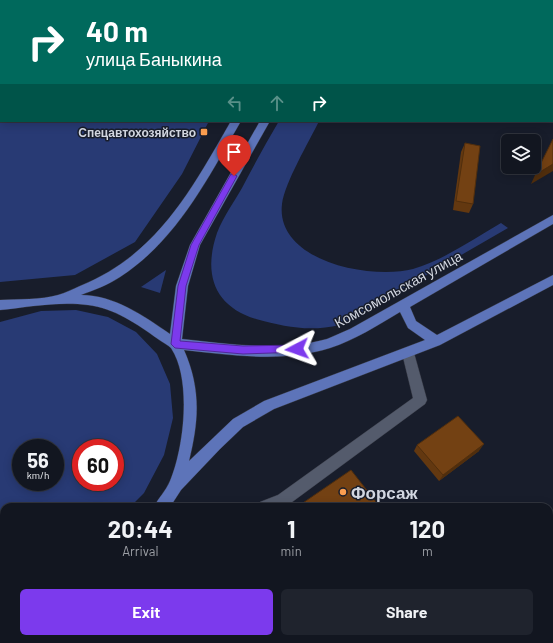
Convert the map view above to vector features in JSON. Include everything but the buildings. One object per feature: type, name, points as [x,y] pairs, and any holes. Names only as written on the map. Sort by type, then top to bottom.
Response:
[{"type":"main road","points":[[57,300],[116,274],[157,242],[197,188],[235,122]]},
{"type":"main road","points":[[176,485],[188,434],[191,401],[186,370],[175,344],[182,286],[195,245],[264,122]]},
{"type":"main road","name":"Комсомольская улица","points":[[175,344],[243,350],[285,350],[322,346],[354,333],[553,219]]},
{"type":"main road","points":[[164,503],[176,485],[215,444],[238,424],[269,405],[436,341],[511,303],[553,279]]},
{"type":"main road","points":[[1,306],[57,300],[88,300],[117,308],[143,322],[175,344]]},
{"type":"main road","points":[[403,305],[412,324],[436,341]]},
{"type":"street","points":[[275,503],[283,500],[420,400],[408,353]]},
{"type":"street","points":[[172,503],[176,485]]},
{"type":"shaded area","points":[[0,122],[208,122],[182,174],[135,242],[75,275],[0,282]]},
{"type":"shaded area","points":[[278,122],[318,122],[292,174],[284,195],[282,204],[284,224],[294,240],[310,253],[330,262],[352,269],[374,272],[395,272],[413,269],[447,255],[501,223],[508,228],[340,325],[318,328],[298,328],[256,319],[230,306],[222,297],[212,275],[211,262],[217,233],[222,221]]},
{"type":"shaded area","points":[[166,270],[160,293],[141,287]]},
{"type":"shaded area","points":[[76,310],[108,317],[136,332],[157,354],[170,384],[173,418],[164,455],[144,493],[134,503],[0,503],[0,322],[41,311]]},
{"type":"place","name":"Спецавтохозяйство","points":[[204,132]]},
{"type":"place","name":"Форсаж","points":[[343,492]]},
{"type":"route","points":[[234,176],[195,245],[182,286],[175,344],[243,350],[297,349]]}]
